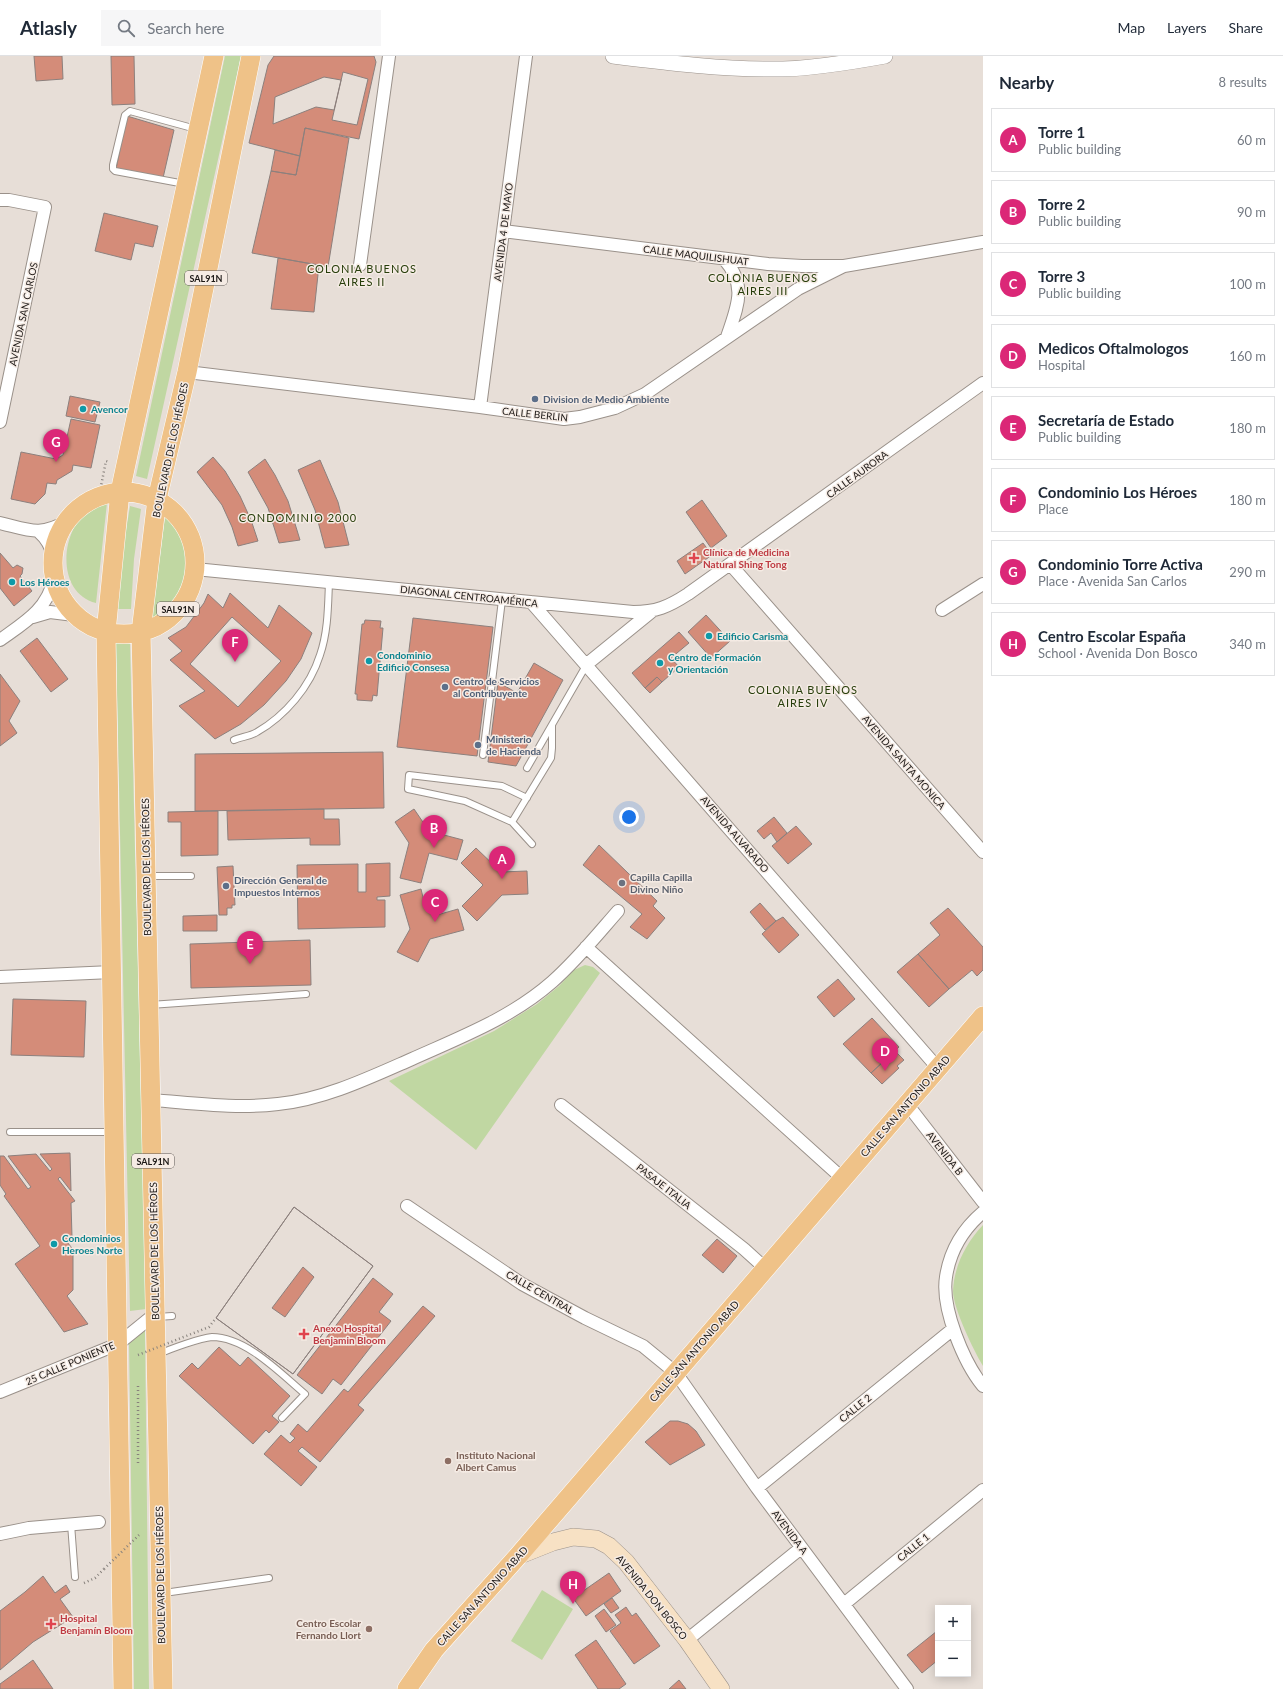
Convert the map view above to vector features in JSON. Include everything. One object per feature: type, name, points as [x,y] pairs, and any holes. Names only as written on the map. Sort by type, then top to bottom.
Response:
[{"type":"main road","points":[[123,1689],[106,632],[120,492],[214,56]]},
{"type":"main road","name":"BOULEVARD DE LOS HÉROES","points":[[163,1689],[156,1355],[161,1316],[149,1005],[141,632],[157,499],[186,372],[251,56]]},
{"type":"main road","name":"SAL91N","points":[[120,492],[139,494],[157,499],[170,507],[182,519],[191,535],[195,552],[195,569],[189,590],[178,609],[161,623],[141,632],[124,634],[106,632],[94,628],[74,615],[59,592],[54,579],[53,556],[58,538],[67,521],[82,506],[99,496],[120,492]]},
{"type":"main road","name":"CALLE SAN ANTONIO ABAD","points":[[407,1689],[434,1650],[518,1556],[983,1016]]},
{"type":"main road","name":"AVENIDA DON BOSCO","points":[[518,1556],[565,1538],[580,1537],[596,1539],[602,1542],[618,1553],[626,1562],[687,1640],[721,1689]]},
{"type":"street","points":[[360,265],[389,56]]},
{"type":"street","name":"AVENIDA 4 DE MAYO","points":[[480,407],[526,56]]},
{"type":"street","points":[[613,56],[671,64],[731,68],[784,69],[856,61],[885,56]]},
{"type":"street","name":"AVENIDA SAN CARLOS","points":[[0,200],[9,200],[45,207],[0,422]]},
{"type":"street","name":"CALLE MAQUILISHUAT","points":[[503,231],[724,259],[802,266],[844,266],[983,242]]},
{"type":"street","points":[[724,259],[737,277],[739,290],[739,300],[727,337]]},
{"type":"street","name":"CALLE BERLIN","points":[[186,372],[564,418],[596,414],[631,402],[645,394],[798,289],[844,266]]},
{"type":"street","name":"CALLE AURORA","points":[[730,564],[983,383]]},
{"type":"street","points":[[39,532],[54,528],[67,521]]},
{"type":"street","points":[[0,523],[39,532],[46,538],[51,547],[53,556]]},
{"type":"street","name":"DIAGONAL CENTROAMÉRICA","points":[[195,569],[502,600],[633,612],[651,612],[676,602],[730,564]]},
{"type":"street","name":"AVENIDA SANTA MONICA","points":[[730,564],[983,852]]},
{"type":"street","points":[[0,640],[38,611],[46,602],[52,591],[54,579]]},
{"type":"street","points":[[942,610],[983,585]]},
{"type":"street","name":"AVENIDA ALVARADO","points":[[531,602],[587,664],[937,1068]]},
{"type":"street","points":[[28,619],[39,614],[50,612],[74,615]]},
{"type":"street","points":[[587,664],[651,612]]},
{"type":"street","points":[[152,1100],[251,1106],[279,1104],[306,1099],[336,1090],[461,1038],[498,1020],[552,983],[618,911]]},
{"type":"street","points":[[586,947],[842,1178]]},
{"type":"street","points":[[0,978],[112,972]]},
{"type":"street","name":"AVENIDA B","points":[[907,1104],[983,1202]]},
{"type":"street","name":"PASAJE ITALIA","points":[[561,1105],[744,1249],[765,1268]]},
{"type":"street","name":"CALLE CENTRAL","points":[[406,1206],[522,1284],[585,1318],[643,1346],[676,1373]]},
{"type":"street","points":[[983,1212],[970,1223],[962,1233],[949,1263],[945,1279],[946,1297],[953,1329],[965,1357],[983,1386]]},
{"type":"street","name":"25 CALLE PONIENTE","points":[[0,1392],[118,1344],[161,1316]]},
{"type":"street","name":"CALLE 2","points":[[757,1488],[953,1329]]},
{"type":"street","name":"AVENIDA A","points":[[676,1373],[757,1488],[907,1689]]},
{"type":"street","name":"CALLE 1","points":[[844,1604],[983,1490]]},
{"type":"street","points":[[0,1534],[29,1528],[99,1522]]},
{"type":"street","points":[[687,1640],[801,1548]]},
{"type":"lane","points":[[186,184],[115,171],[113,169],[125,115],[130,110],[197,130]]},
{"type":"lane","points":[[234,740],[256,733],[285,711],[306,686],[322,649],[327,624],[329,582]]},
{"type":"lane","points":[[483,755],[502,600]]},
{"type":"lane","points":[[527,768],[587,664]]},
{"type":"lane","points":[[512,822],[552,754],[552,724]]},
{"type":"lane","points":[[527,798],[502,786],[409,775],[408,789],[465,801],[512,822],[532,844]]},
{"type":"lane","points":[[146,876],[191,876]]},
{"type":"lane","points":[[149,1005],[306,994]]},
{"type":"lane","points":[[10,1132],[114,1132]]},
{"type":"lane","points":[[156,1355],[209,1337],[224,1338],[235,1342],[263,1358],[304,1394],[282,1418]]},
{"type":"lane","points":[[71,1524],[75,1577]]},
{"type":"lane","points":[[161,1593],[270,1578]]},
{"type":"path","points":[[138,1362],[138,1355],[209,1327],[216,1318]]},
{"type":"path","points":[[138,1385],[138,1469]]},
{"type":"path","points":[[79,1585],[95,1578],[139,1535],[139,1528]]},
{"type":"green space","points":[[225,56],[241,56],[147,479],[136,476]]},
{"type":"green space","points":[[107,503],[96,603],[81,595],[72,583],[67,567],[67,550],[71,534],[80,519],[92,508]]},
{"type":"green space","points":[[130,506],[141,509],[134,559],[131,609],[117,609],[121,561]]},
{"type":"green space","points":[[165,517],[183,538],[188,548],[190,563],[181,592],[168,608],[152,619]]},
{"type":"green space","points":[[116,641],[130,641],[146,1309],[130,1311]]},
{"type":"green space","points":[[585,965],[593,967],[600,973],[476,1150],[389,1081],[494,1031],[537,1004],[559,986],[574,970]]},
{"type":"green space","points":[[983,1225],[983,1366],[956,1308],[953,1291],[958,1264],[962,1255],[971,1239]]},
{"type":"green space","points":[[145,1327],[149,1689],[134,1689],[129,1341]]},
{"type":"green space","points":[[542,1590],[573,1609],[542,1660],[511,1641]]},
{"type":"building","points":[[34,56],[62,56],[63,79],[36,81]]},
{"type":"building","points":[[111,56],[134,56],[135,104],[112,105]]},
{"type":"building","points":[[274,56],[374,56],[376,62],[359,139],[305,128],[300,156],[249,143],[268,65]]},
{"type":"building","points":[[343,72],[368,79],[357,125],[332,120]]},
{"type":"building","points":[[324,77],[341,80],[334,110],[316,107],[273,124],[275,97]]},
{"type":"building","points":[[127,116],[174,130],[163,178],[116,169]]},
{"type":"building","points":[[305,128],[349,138],[328,267],[252,253],[271,171],[296,175]]},
{"type":"building","points":[[275,150],[300,156],[296,175],[271,171]]},
{"type":"building","points":[[104,213],[158,226],[153,247],[135,243],[131,260],[95,251]]},
{"type":"building","points":[[278,258],[319,265],[314,312],[271,309]]},
{"type":"building","name":"Avencor","points":[[70,396],[100,402],[95,422],[66,416]]},
{"type":"building","points":[[71,419],[100,425],[91,468],[73,465],[72,471],[57,480],[56,484],[47,483],[45,494],[35,504],[11,499],[21,452],[56,459],[63,455]]},
{"type":"building","points":[[213,457],[225,471],[240,496],[251,520],[258,541],[238,546],[232,527],[222,505],[197,472]]},
{"type":"building","points":[[265,459],[288,501],[300,540],[279,543],[268,508],[248,472]]},
{"type":"building","points":[[320,460],[338,502],[349,545],[325,548],[315,510],[298,470]]},
{"type":"building","points":[[702,500],[727,536],[711,548],[686,512]]},
{"type":"building","name":"Clínica de Medicina Natural Shing Tong","points":[[703,543],[712,555],[685,574],[677,561]]},
{"type":"building","name":"Los Héroes","points":[[0,553],[13,568],[17,565],[23,568],[20,576],[32,591],[14,606],[0,588]]},
{"type":"building","points":[[230,593],[268,628],[279,605],[312,633],[301,659],[286,681],[264,705],[241,724],[215,739],[179,706],[205,691],[170,660],[182,651],[168,638],[186,627],[204,603],[208,594],[223,608]]},
{"type":"building","name":"Edificio Carisma","points":[[706,615],[730,641],[711,658],[688,632]]},
{"type":"building","points":[[232,617],[281,661],[238,707],[190,664]]},
{"type":"building","name":"Centro de Servicios al Contribuyente","points":[[413,618],[493,627],[477,756],[397,747]]},
{"type":"building","name":"Condominio Edificio Consesa","points":[[365,620],[381,621],[380,628],[383,628],[377,696],[373,695],[372,701],[357,700],[357,694],[355,694],[362,624],[364,624]]},
{"type":"building","name":"Centro de Formación y Orientación","points":[[679,632],[689,643],[671,658],[679,667],[662,682],[657,677],[645,688],[632,673]]},
{"type":"building","points":[[37,638],[68,679],[51,692],[20,651]]},
{"type":"building","points":[[534,663],[563,680],[516,766],[488,762],[498,682],[517,693]]},
{"type":"building","points":[[0,674],[20,701],[9,721],[17,733],[0,746]]},
{"type":"building","points":[[657,677],[662,682],[650,693],[645,688]]},
{"type":"building","points":[[383,752],[384,808],[195,811],[195,754]]},
{"type":"building","points":[[324,809],[324,819],[339,819],[340,845],[310,845],[310,838],[228,840],[227,811]]},
{"type":"building","points":[[414,809],[429,831],[463,840],[457,860],[429,853],[421,883],[400,878],[409,843],[395,822]]},
{"type":"building","points":[[218,811],[218,855],[181,856],[181,822],[168,822],[168,812]]},
{"type":"building","points":[[774,817],[787,833],[777,842],[771,833],[764,839],[757,831]]},
{"type":"building","points":[[796,826],[812,844],[788,864],[772,846]]},
{"type":"building","name":"Capilla Capilla Divino Niño","points":[[599,845],[657,901],[653,906],[665,918],[647,939],[630,927],[642,914],[583,865]]},
{"type":"building","points":[[476,848],[501,872],[527,871],[528,894],[502,895],[477,921],[462,906],[483,885],[461,863]]},
{"type":"building","points":[[390,863],[390,896],[377,897],[377,900],[385,900],[385,927],[298,929],[297,865],[358,864],[358,892],[366,892],[366,864]]},
{"type":"building","name":"Dirección General de Impuestos Internos","points":[[233,866],[235,905],[232,905],[232,908],[227,908],[227,915],[219,915],[217,867]]},
{"type":"building","points":[[421,889],[426,910],[437,915],[458,909],[464,930],[430,939],[418,962],[397,952],[410,929],[400,895]]},
{"type":"building","points":[[760,903],[776,921],[765,930],[750,912]]},
{"type":"building","points":[[948,908],[983,947],[983,970],[977,976],[972,970],[949,989],[918,954],[940,935],[930,923]]},
{"type":"building","points":[[217,915],[217,931],[183,931],[183,916]]},
{"type":"building","points":[[783,917],[799,935],[779,953],[762,934],[776,921]]},
{"type":"building","points":[[310,940],[311,985],[191,988],[190,944]]},
{"type":"building","points":[[918,954],[949,989],[929,1007],[897,972]]},
{"type":"building","points":[[838,979],[855,999],[834,1017],[817,997]]},
{"type":"building","points":[[13,999],[86,1001],[84,1057],[11,1055]]},
{"type":"building","points":[[872,1018],[899,1047],[871,1073],[843,1044]]},
{"type":"building","points":[[895,1051],[904,1060],[897,1066],[899,1068],[882,1084],[871,1073]]},
{"type":"building","name":"Condominios Heroes Norte","points":[[70,1153],[71,1191],[60,1177],[58,1179],[75,1201],[71,1203],[72,1237],[67,1242],[76,1253],[73,1255],[73,1290],[67,1296],[88,1324],[64,1332],[15,1264],[40,1246],[4,1196],[6,1194],[0,1185],[0,1156],[4,1156],[28,1189],[31,1187],[8,1156],[36,1154],[50,1171],[52,1169],[40,1154]]},
{"type":"building","points":[[294,1207],[373,1266],[293,1374],[216,1318]],"holes":[[[303,1267],[314,1277],[285,1317],[272,1308]]]},
{"type":"building","points":[[294,1207],[373,1266],[293,1374],[216,1318]]},
{"type":"building","points":[[717,1239],[737,1256],[723,1273],[702,1255]]},
{"type":"building","points":[[373,1278],[393,1294],[379,1312],[391,1321],[341,1385],[333,1379],[322,1394],[297,1375]]},
{"type":"building","points":[[423,1306],[435,1316],[358,1405],[364,1410],[320,1462],[302,1447],[298,1451],[317,1467],[301,1486],[264,1454],[281,1435],[290,1443],[295,1438],[290,1434],[298,1424],[307,1432],[344,1389],[348,1392]]},
{"type":"building","points":[[219,1347],[240,1366],[248,1357],[290,1396],[272,1416],[279,1422],[269,1433],[266,1430],[253,1444],[179,1376],[192,1363],[198,1369]]},
{"type":"building","points":[[670,1421],[678,1421],[688,1424],[696,1431],[705,1445],[670,1465],[645,1442]]},
{"type":"building","points":[[609,1573],[621,1591],[586,1616],[573,1598]]},
{"type":"building","points":[[43,1576],[55,1593],[66,1585],[70,1592],[60,1599],[73,1617],[33,1642],[0,1670],[0,1611]]},
{"type":"building","points":[[612,1598],[619,1608],[611,1613],[604,1604]]},
{"type":"building","points":[[626,1607],[632,1616],[636,1613],[660,1646],[634,1664],[610,1631],[621,1623],[615,1615]]},
{"type":"building","points":[[604,1609],[616,1625],[606,1632],[595,1616]]},
{"type":"building","points":[[935,1633],[935,1662],[922,1673],[907,1655]]},
{"type":"building","points":[[596,1640],[626,1684],[619,1689],[598,1689],[575,1655]]},
{"type":"building","points":[[33,1660],[53,1689],[0,1689],[0,1684]]},
{"type":"building","points":[[679,1680],[686,1689],[669,1689]]},
{"type":"place","name":"Division de Medio Ambiente","points":[[535,399]]},
{"type":"place","name":"Avencor","points":[[83,409]]},
{"type":"place","name":"Condominio Torre Activa","points":[[56,462]]},
{"type":"place","name":"Clínica de Medicina Natural Shing Tong","points":[[694,558]]},
{"type":"place","name":"Los Héroes","points":[[12,582]]},
{"type":"place","name":"Edificio Carisma","points":[[709,636]]},
{"type":"place","name":"Condominio Edificio Consesa","points":[[369,661]]},
{"type":"place","name":"Condominio Los Héroes","points":[[235,662]]},
{"type":"place","name":"Centro de Formación y Orientación","points":[[660,663]]},
{"type":"place","name":"Centro de Servicios al Contribuyente","points":[[445,687]]},
{"type":"place","name":"Ministerio de Hacienda","points":[[478,745]]},
{"type":"place","name":"Torre 2","points":[[434,848]]},
{"type":"place","name":"Torre 1","points":[[502,879]]},
{"type":"place","name":"Capilla Capilla Divino Niño","points":[[622,883]]},
{"type":"place","name":"Dirección General de Impuestos Internos","points":[[226,886]]},
{"type":"place","name":"Torre 3","points":[[435,922]]},
{"type":"place","name":"Secretaría de Estado","points":[[250,964]]},
{"type":"place","name":"Medicos Oftalmologos","points":[[885,1071]]},
{"type":"place","name":"Condominios Heroes Norte","points":[[54,1244]]},
{"type":"place","name":"Anexo Hospital Benjamin Bloom","points":[[304,1334]]},
{"type":"place","name":"Instituto Nacional Albert Camus","points":[[448,1461]]},
{"type":"place","name":"Centro Escolar España","points":[[573,1604]]},
{"type":"place","name":"Hospital Benjamín Bloom","points":[[51,1624]]},
{"type":"place","name":"Centro Escolar Fernando Llort","points":[[369,1629]]},
{"type":"district","name":"COLONIA BUENOS AIRES II","points":[[362,274]]},
{"type":"district","name":"COLONIA BUENOS AIRES III","points":[[763,283]]},
{"type":"district","name":"CONDOMINIO 2000","points":[[298,517]]},
{"type":"district","name":"COLONIA BUENOS AIRES IV","points":[[803,695]]}]
